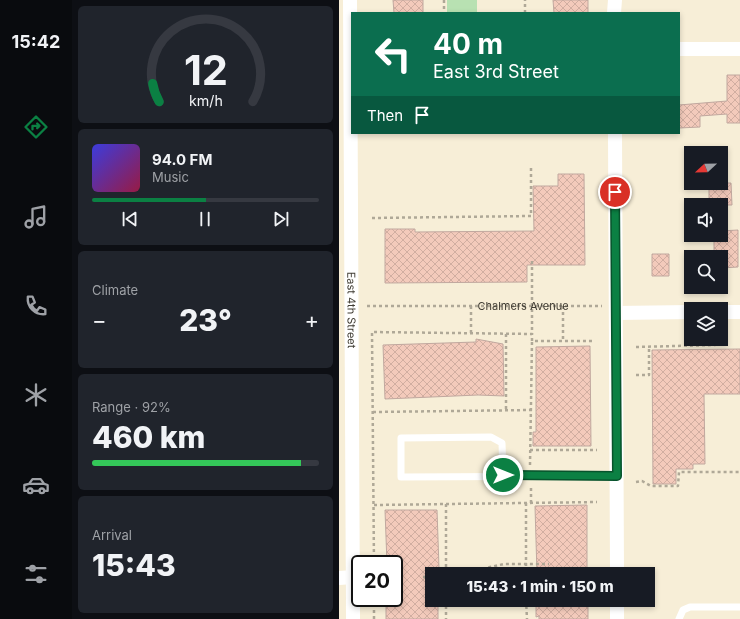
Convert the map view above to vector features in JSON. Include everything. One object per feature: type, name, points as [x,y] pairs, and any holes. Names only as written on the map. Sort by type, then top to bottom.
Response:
[{"type":"street","name":"East 4th Street","points":[[350,0],[353,555]]},
{"type":"street","points":[[614,12],[615,0]]},
{"type":"street","points":[[680,49],[740,49]]},
{"type":"street","points":[[615,134],[617,567]]},
{"type":"street","points":[[616,313],[684,312]]},
{"type":"street","points":[[728,312],[740,312]]},
{"type":"street","points":[[339,578],[351,578]]},
{"type":"street","name":"East 4th Street","points":[[353,607],[353,619]]},
{"type":"street","points":[[617,607],[617,619]]},
{"type":"lane","points":[[503,475],[502,443],[491,437],[401,438],[401,477],[503,475],[617,476]]},
{"type":"lane","points":[[679,619],[683,610],[690,607],[740,606]]},
{"type":"path","points":[[444,0],[444,12]]},
{"type":"path","points":[[525,0],[525,12]]},
{"type":"path","points":[[372,218],[531,216],[531,166]]},
{"type":"path","points":[[530,466],[533,410],[532,261]]},
{"type":"path","name":"Chalmers Avenue","points":[[351,305],[611,306],[616,313]]},
{"type":"path","points":[[471,306],[471,333]]},
{"type":"path","points":[[563,306],[563,341]]},
{"type":"path","points":[[374,555],[372,332],[532,334]]},
{"type":"path","points":[[506,334],[506,411]]},
{"type":"path","points":[[532,341],[593,341]]},
{"type":"path","points":[[636,347],[684,345]]},
{"type":"path","points":[[636,375],[649,375],[649,346]]},
{"type":"path","points":[[373,412],[533,410]]},
{"type":"path","points":[[530,450],[597,450]]},
{"type":"path","points":[[636,482],[642,481],[651,486],[679,486],[679,472],[740,472]]},
{"type":"path","points":[[531,485],[531,503]]},
{"type":"path","points":[[526,502],[526,565]]},
{"type":"path","points":[[374,505],[597,502]]},
{"type":"path","points":[[445,504],[446,567]]},
{"type":"path","points":[[490,567],[504,564],[549,564]]},
{"type":"path","points":[[374,607],[374,619]]},
{"type":"path","points":[[446,607],[446,619]]},
{"type":"path","points":[[527,607],[527,619]]},
{"type":"green space","points":[[447,0],[477,0],[477,12],[447,12]]},
{"type":"building","points":[[393,0],[423,0],[423,12],[394,12]]},
{"type":"building","points":[[553,0],[588,0],[588,12],[554,12]]},
{"type":"building","points":[[727,75],[740,75],[740,123],[727,123],[727,114],[700,116],[700,127],[680,128],[680,105],[727,101]]},
{"type":"building","points":[[558,174],[584,174],[585,265],[527,265],[527,282],[385,283],[385,229],[415,229],[415,232],[534,231],[533,186],[558,186]]},
{"type":"building","points":[[728,183],[731,183],[732,205],[728,205],[728,198],[709,198],[709,190],[728,190]]},
{"type":"building","points":[[738,230],[738,267],[728,268],[728,250],[714,250],[714,242],[728,242],[728,231]]},
{"type":"building","points":[[652,254],[669,254],[669,276],[652,276]]},
{"type":"building","points":[[476,339],[503,344],[504,396],[478,395],[385,399],[383,345],[476,342]]},
{"type":"building","points":[[590,346],[591,446],[533,446],[533,432],[536,432],[536,347]]},
{"type":"building","points":[[740,349],[740,394],[704,394],[705,464],[693,464],[693,469],[676,469],[676,484],[653,484],[652,350]]},
{"type":"building","points":[[587,505],[587,567],[537,567],[535,506]]},
{"type":"building","points":[[385,510],[437,510],[439,567],[425,567],[425,607],[438,607],[438,619],[386,619],[386,607],[403,607],[403,555],[387,555]]},
{"type":"building","points":[[536,607],[588,607],[588,619],[539,619],[539,616],[536,617]]},
{"type":"route","points":[[503,475],[617,476],[615,192]]}]
